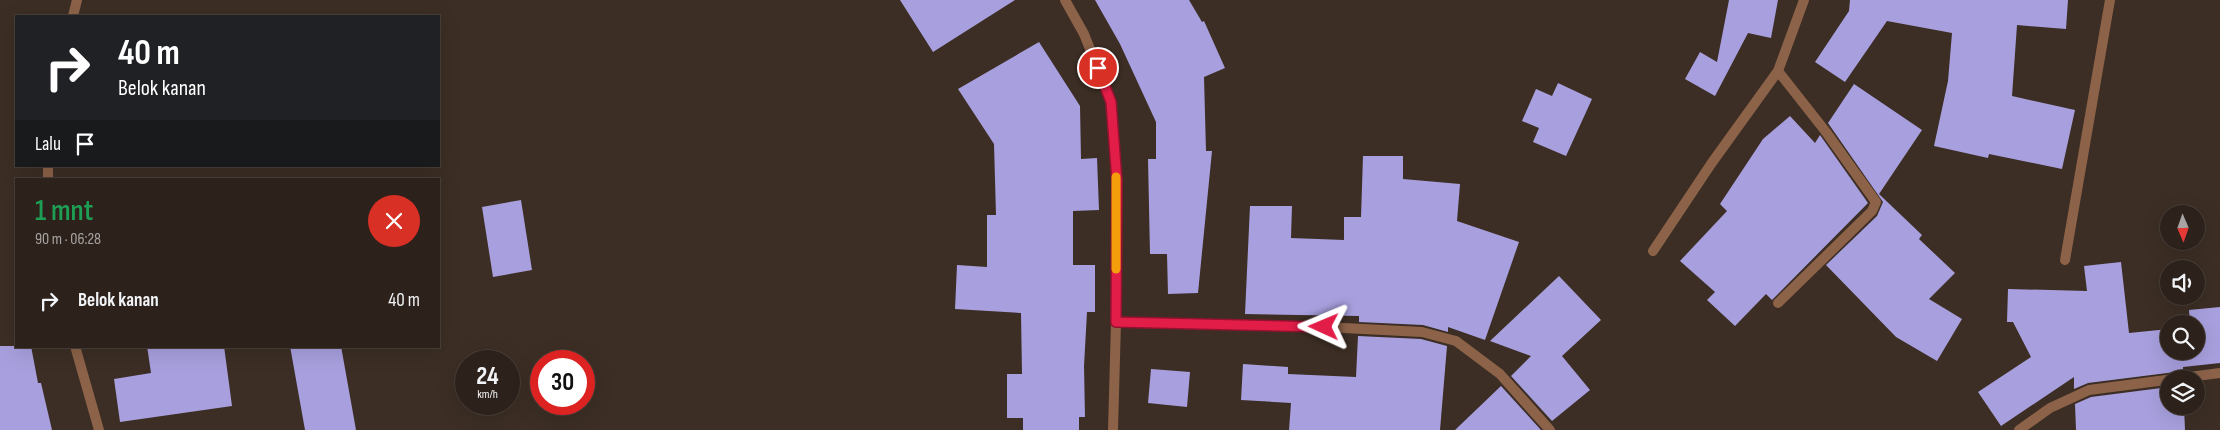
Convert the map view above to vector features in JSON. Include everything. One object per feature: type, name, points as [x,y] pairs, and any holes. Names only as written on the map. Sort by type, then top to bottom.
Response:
[{"type":"street","points":[[73,15],[77,0]]},
{"type":"street","points":[[1065,0],[1084,34],[1111,102],[1117,181],[1113,430]]},
{"type":"street","points":[[1653,251],[1711,164],[1778,70],[1804,0]]},
{"type":"street","points":[[2064,260],[2110,0]]},
{"type":"street","points":[[1778,70],[1826,132],[1876,202],[1872,211],[1778,303]]},
{"type":"street","points":[[1116,322],[1324,327],[1422,332],[1456,341],[1500,374],[1550,430]]},
{"type":"street","points":[[76,348],[99,430]]},
{"type":"street","points":[[2019,430],[2050,408],[2089,390],[2220,373]]},
{"type":"building","points":[[900,0],[1015,0],[933,52]]},
{"type":"building","points":[[1095,0],[1189,0],[1202,22],[1204,21],[1225,68],[1204,77],[1206,151],[1212,151],[1198,293],[1168,294],[1167,254],[1150,254],[1148,159],[1156,159],[1156,122],[1120,44]]},
{"type":"building","points":[[1729,0],[1778,0],[1771,38],[1748,33],[1715,96],[1685,79],[1700,52],[1717,62]]},
{"type":"building","points":[[1850,0],[2068,0],[2066,29],[2017,25],[2012,96],[2075,110],[2062,169],[1989,154],[1988,158],[1934,146],[1948,81],[1952,33],[1887,21],[1845,82],[1815,62],[1849,11]]},
{"type":"building","points":[[1039,42],[1080,106],[1081,159],[1097,158],[1099,210],[1073,211],[1073,265],[1095,265],[1095,312],[1087,312],[1084,366],[1085,417],[1079,417],[1079,430],[1023,430],[1023,418],[1007,418],[1007,374],[1022,374],[1021,313],[955,309],[957,265],[987,267],[987,215],[996,215],[994,144],[958,89]]},
{"type":"building","points":[[1558,83],[1592,99],[1566,156],[1533,142],[1539,128],[1522,121],[1536,89],[1552,96]]},
{"type":"building","points":[[1854,84],[1922,130],[1879,194],[1922,235],[1919,239],[1955,273],[1929,299],[1962,319],[1937,361],[1896,337],[1826,265],[1877,216],[1883,202],[1828,123]]},
{"type":"building","points":[[1790,116],[1815,143],[1820,135],[1868,203],[1772,300],[1766,294],[1735,326],[1707,300],[1715,292],[1680,261],[1727,211],[1720,204],[1763,139]]},
{"type":"building","points":[[1363,156],[1403,156],[1403,179],[1460,184],[1457,221],[1519,242],[1485,340],[1448,327],[1448,332],[1423,325],[1359,322],[1359,316],[1245,314],[1250,206],[1292,206],[1291,238],[1344,240],[1344,217],[1361,217]]},
{"type":"building","points":[[521,200],[532,270],[493,277],[482,207]]},
{"type":"building","points":[[2121,262],[2129,333],[2160,330],[2160,360],[2205,360],[2205,315],[2189,315],[2189,310],[2220,307],[2220,363],[2183,367],[2183,370],[2160,370],[2160,374],[2088,383],[2074,389],[2074,377],[2001,426],[1978,392],[2031,357],[2013,322],[2007,322],[2008,289],[2087,291],[2084,266]]},
{"type":"building","points":[[1559,276],[1601,320],[1562,356],[1590,390],[1552,421],[1511,376],[1531,356],[1490,341]]},
{"type":"building","points":[[1358,336],[1421,339],[1447,346],[1440,430],[1289,430],[1291,403],[1241,400],[1243,364],[1288,367],[1288,374],[1356,377]]},
{"type":"building","points":[[0,346],[31,348],[38,383],[41,383],[52,430],[0,430]]},
{"type":"building","points":[[147,348],[224,348],[232,406],[120,422],[114,379],[151,373]]},
{"type":"building","points":[[290,348],[341,348],[356,430],[305,430]]},
{"type":"building","points":[[1151,369],[1190,372],[1187,407],[1148,403]]},
{"type":"building","points":[[1501,386],[1541,430],[1455,430]]},
{"type":"building","points":[[2160,388],[2160,415],[2184,415],[2185,430],[2076,430],[2075,404],[2091,397]]},
{"type":"slow traffic","points":[[1116,177],[1116,269]]},
{"type":"route","points":[[1098,68],[1111,102],[1117,181],[1116,322],[1324,327]]}]
